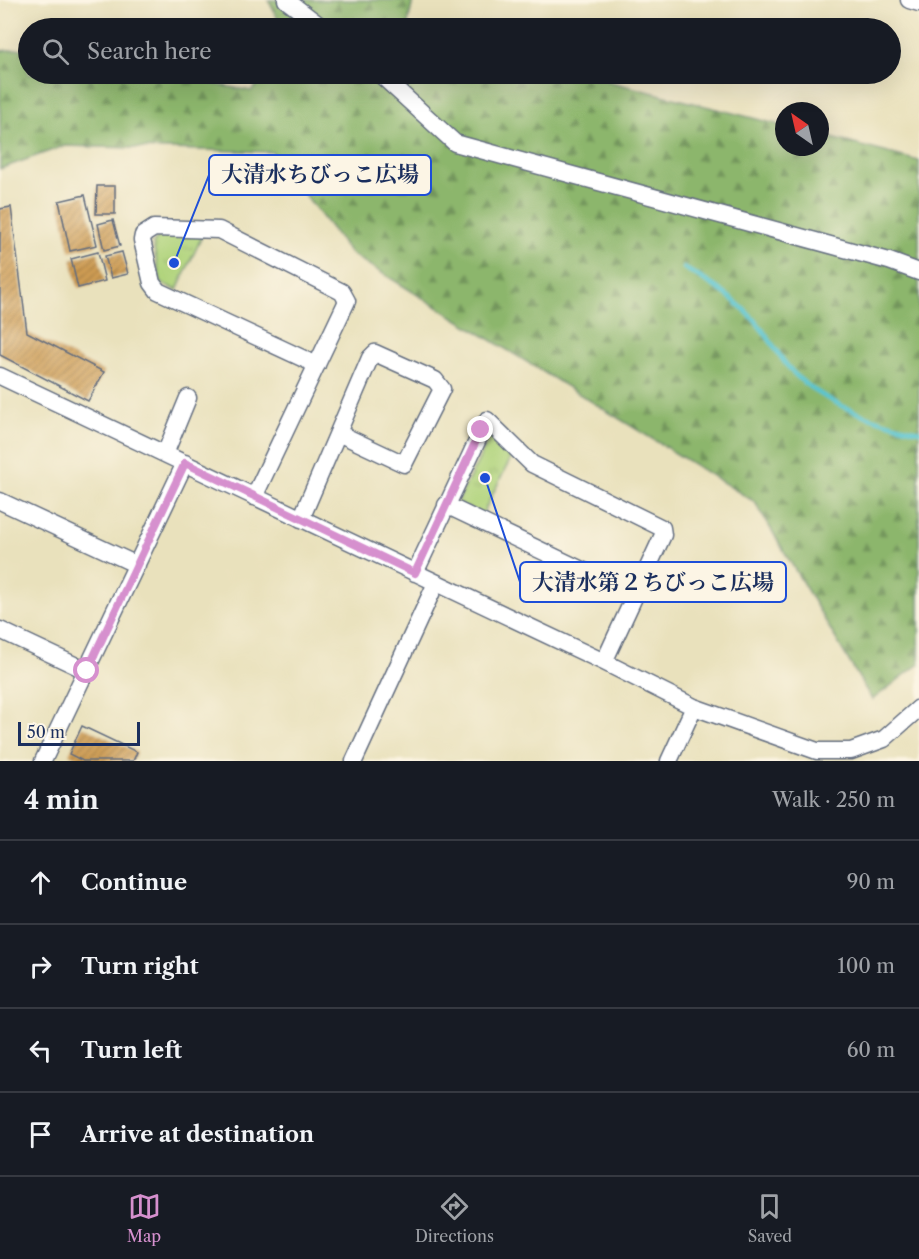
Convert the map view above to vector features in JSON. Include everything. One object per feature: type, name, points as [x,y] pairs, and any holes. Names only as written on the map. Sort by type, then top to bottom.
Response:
[{"type":"street","points":[[286,0],[310,18]]},
{"type":"street","points":[[909,0],[919,3]]},
{"type":"street","points":[[391,84],[455,143],[889,261],[919,272]]},
{"type":"street","points":[[254,497],[317,365],[346,302],[342,292],[219,230],[154,228],[143,235],[142,240],[152,283],[158,291],[317,365]]},
{"type":"street","points":[[301,519],[370,358],[375,353],[435,380],[442,389],[404,464],[338,433]]},
{"type":"street","points":[[0,376],[604,662],[694,707],[817,751],[851,752],[884,739],[919,708]]},
{"type":"street","points":[[165,454],[188,398]]},
{"type":"street","points":[[415,573],[487,420],[532,464],[662,528],[663,535],[604,662]]},
{"type":"street","points":[[43,761],[185,463]]},
{"type":"street","points":[[0,501],[137,565]]},
{"type":"street","points":[[447,505],[634,595]]},
{"type":"street","points":[[354,761],[436,583]]},
{"type":"street","points":[[0,630],[87,671]]},
{"type":"street","points":[[669,761],[694,707]]},
{"type":"green space","points":[[268,0],[413,0],[409,18],[278,18]]},
{"type":"green space","points":[[18,49],[18,84],[214,84],[251,91],[258,84],[619,84],[775,124],[775,156],[829,156],[829,137],[919,161],[919,664],[872,700],[755,502],[351,254],[272,152],[64,146],[0,169],[0,51]]},
{"type":"green space","points":[[161,233],[203,234],[177,290],[161,283],[153,244]]},
{"type":"green space","points":[[493,431],[513,454],[482,515],[457,503]]},
{"type":"building","points":[[97,186],[115,186],[115,214],[96,214]]},
{"type":"building","points":[[85,195],[97,245],[70,251],[59,201]]},
{"type":"building","points":[[11,207],[27,332],[104,372],[88,401],[0,355],[0,209]]},
{"type":"building","points":[[113,220],[120,246],[104,250],[98,224]]},
{"type":"building","points":[[98,252],[105,281],[78,288],[71,259]]},
{"type":"building","points":[[122,252],[128,274],[111,278],[105,256]]},
{"type":"building","points":[[82,726],[137,752],[133,761],[83,761],[69,754]]},
{"type":"waterway","points":[[684,268],[715,287],[744,309],[795,375],[815,391],[858,413],[919,431]]},
{"type":"place","name":"大清水ちびっこ広場","points":[[174,263]]},
{"type":"place","name":"大清水第２ちびっこ広場","points":[[485,478]]},
{"type":"route","points":[[87,671],[185,463],[415,573],[481,430]]}]
